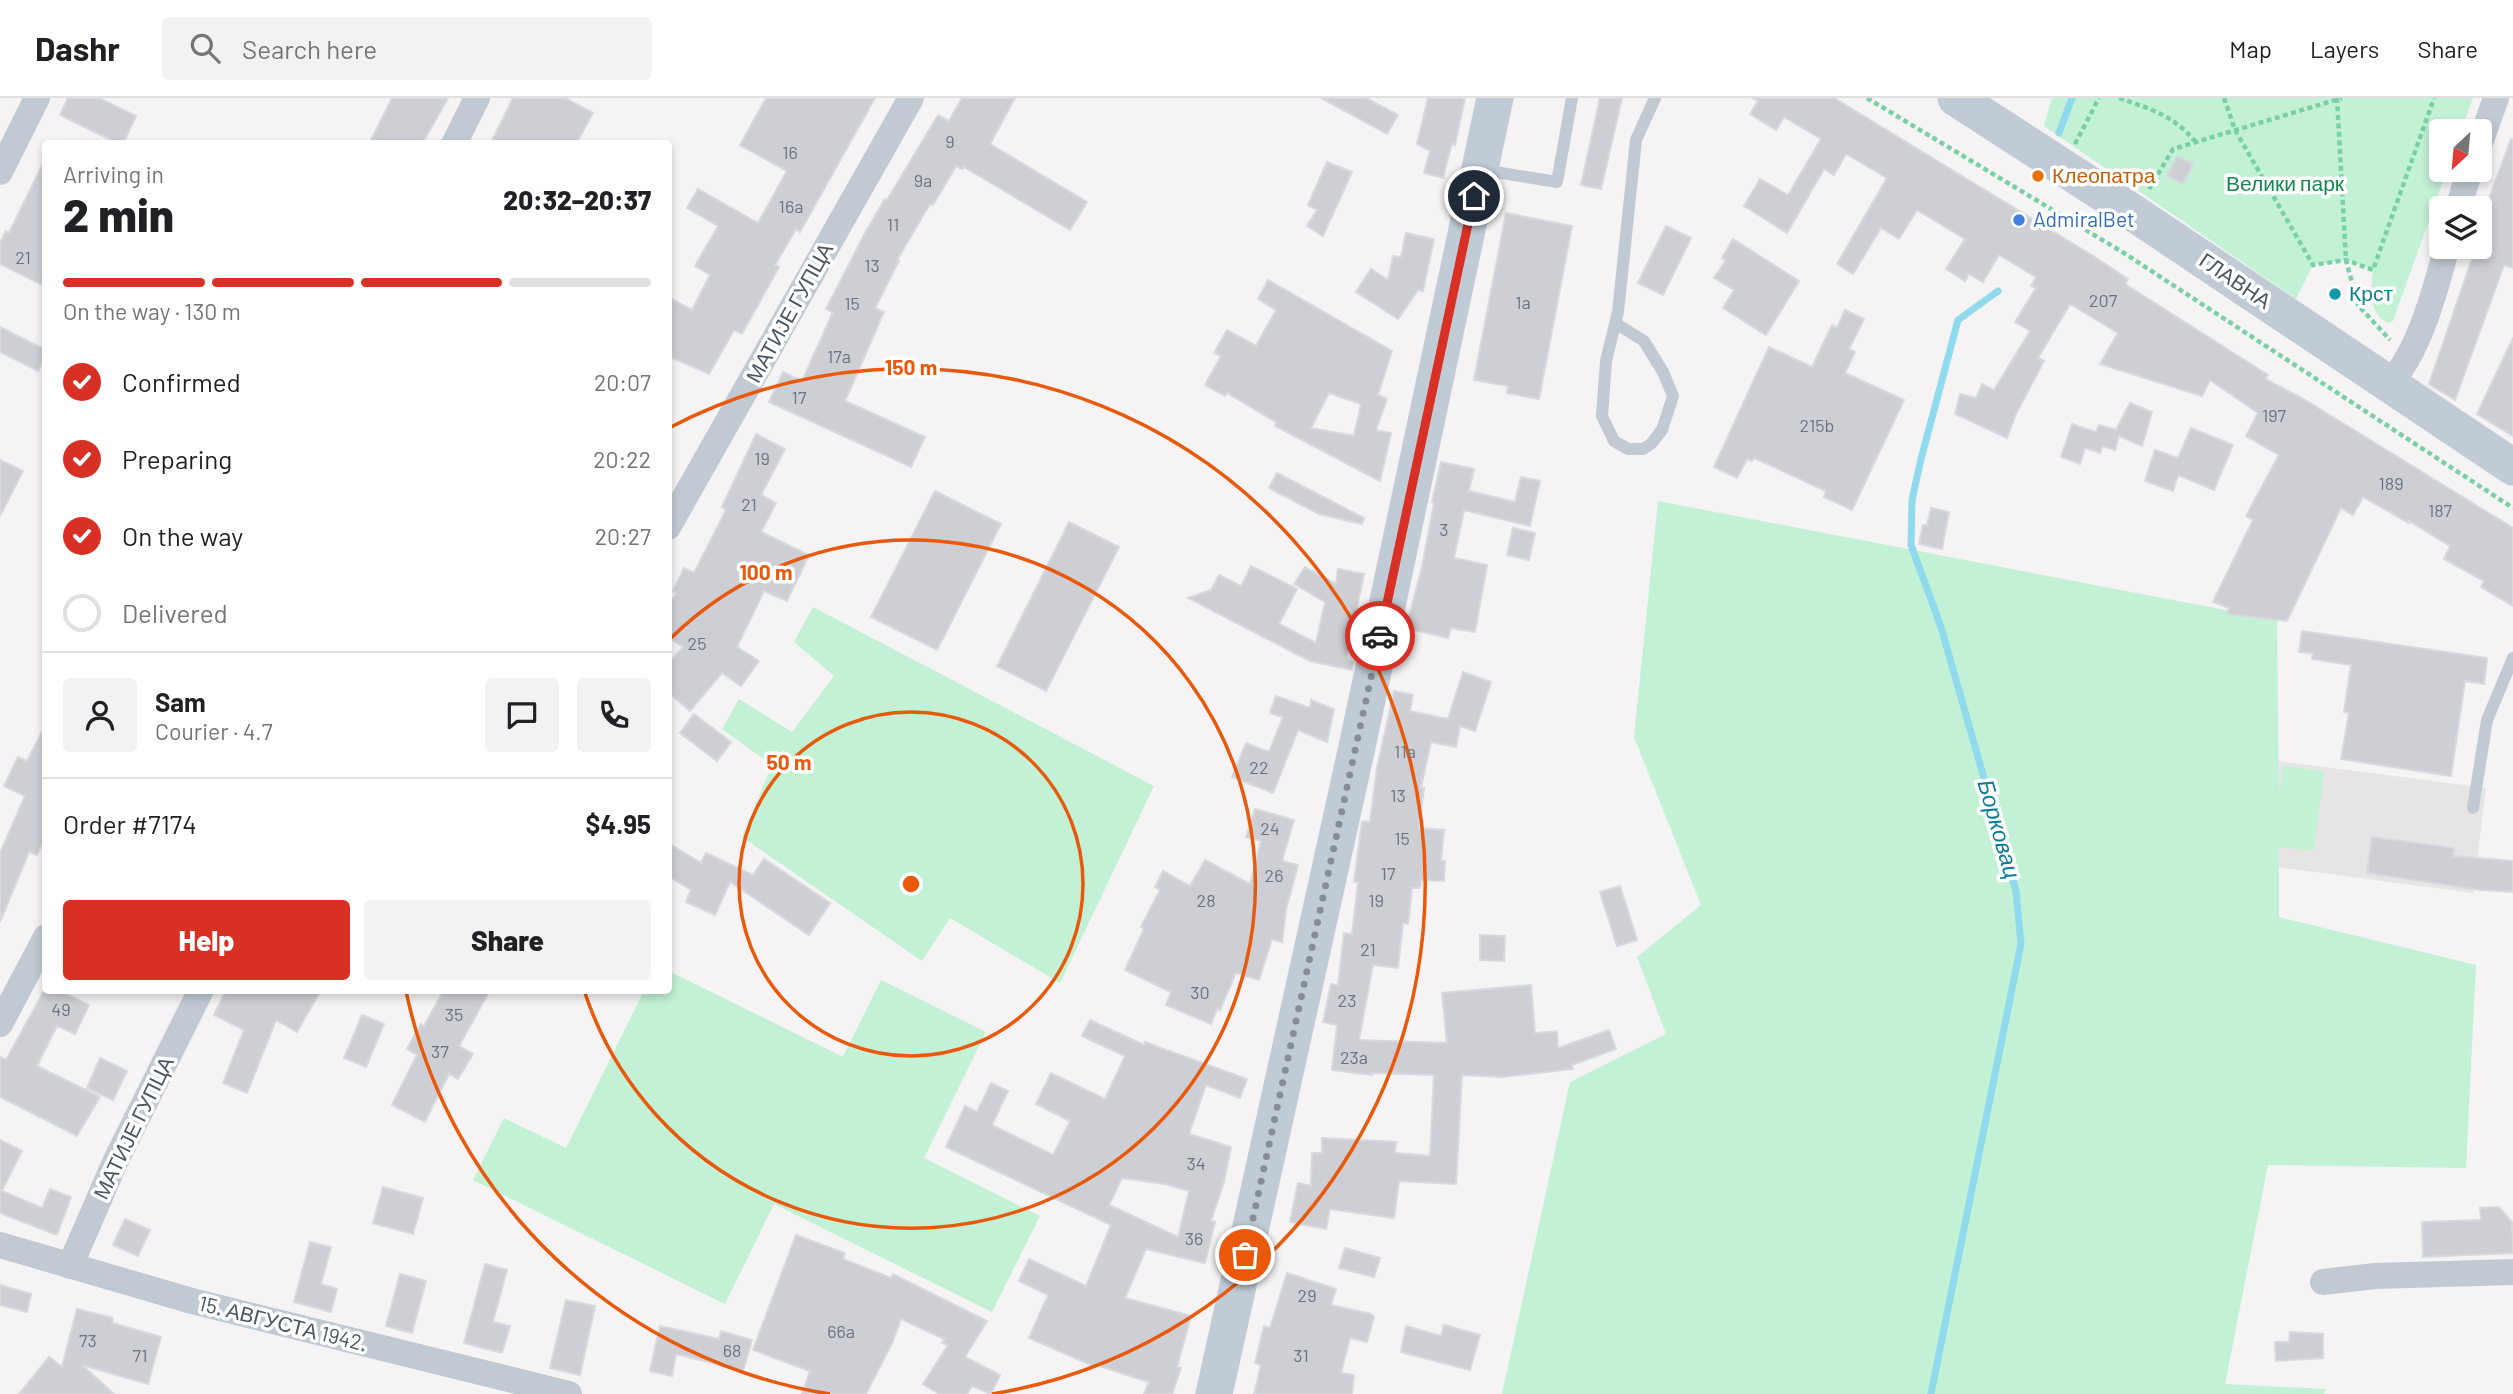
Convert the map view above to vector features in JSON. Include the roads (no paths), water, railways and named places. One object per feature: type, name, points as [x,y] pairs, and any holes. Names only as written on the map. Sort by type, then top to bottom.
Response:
[{"type":"street","points":[[0,172],[37,98]]},
{"type":"street","points":[[456,140],[477,98]]},
{"type":"street","name":"МАТИЈЕ ГУПЦА","points":[[672,520],[911,98]]},
{"type":"street","points":[[1214,1394],[1355,756],[1494,98]]},
{"type":"street","name":"ГЛАВНА","points":[[1956,98],[2135,214],[2399,372],[2513,467]]},
{"type":"street","points":[[2488,119],[2496,98]]},
{"type":"street","points":[[2399,372],[2424,318],[2443,259]]},
{"type":"street","points":[[0,1024],[42,945]]},
{"type":"street","name":"МАТИЈЕ ГУПЦА","points":[[70,1266],[116,1160],[199,994]]},
{"type":"street","name":"15. АВГУСТА 1942.","points":[[0,1245],[206,1304],[569,1394]]},
{"type":"street","points":[[2323,1282],[2375,1276],[2513,1272]]},
{"type":"lane","points":[[1479,169],[1558,182],[1572,98]]},
{"type":"lane","points":[[1615,323],[1644,341],[1663,372],[1673,396],[1662,430],[1651,444],[1643,449],[1628,449],[1614,441],[1602,416],[1606,361],[1615,323],[1636,140],[1655,98]]},
{"type":"lane","points":[[2473,808],[2487,720],[2513,658]]},
{"type":"waterway","name":"Борковац","points":[[2059,133],[2072,98]]},
{"type":"waterway","name":"Борковац","points":[[1931,1394],[2021,944],[2016,891],[1941,627],[1911,545],[1912,500],[1958,320],[1998,291]]},
{"type":"place","name":"Клеопатра","points":[[2038,176]]},
{"type":"place","name":"AdmiralBet","points":[[2019,220]]},
{"type":"place","name":"Крст","points":[[2335,294]]},
{"type":"park label","name":"Велики парк","points":[[2285,184]]}]
